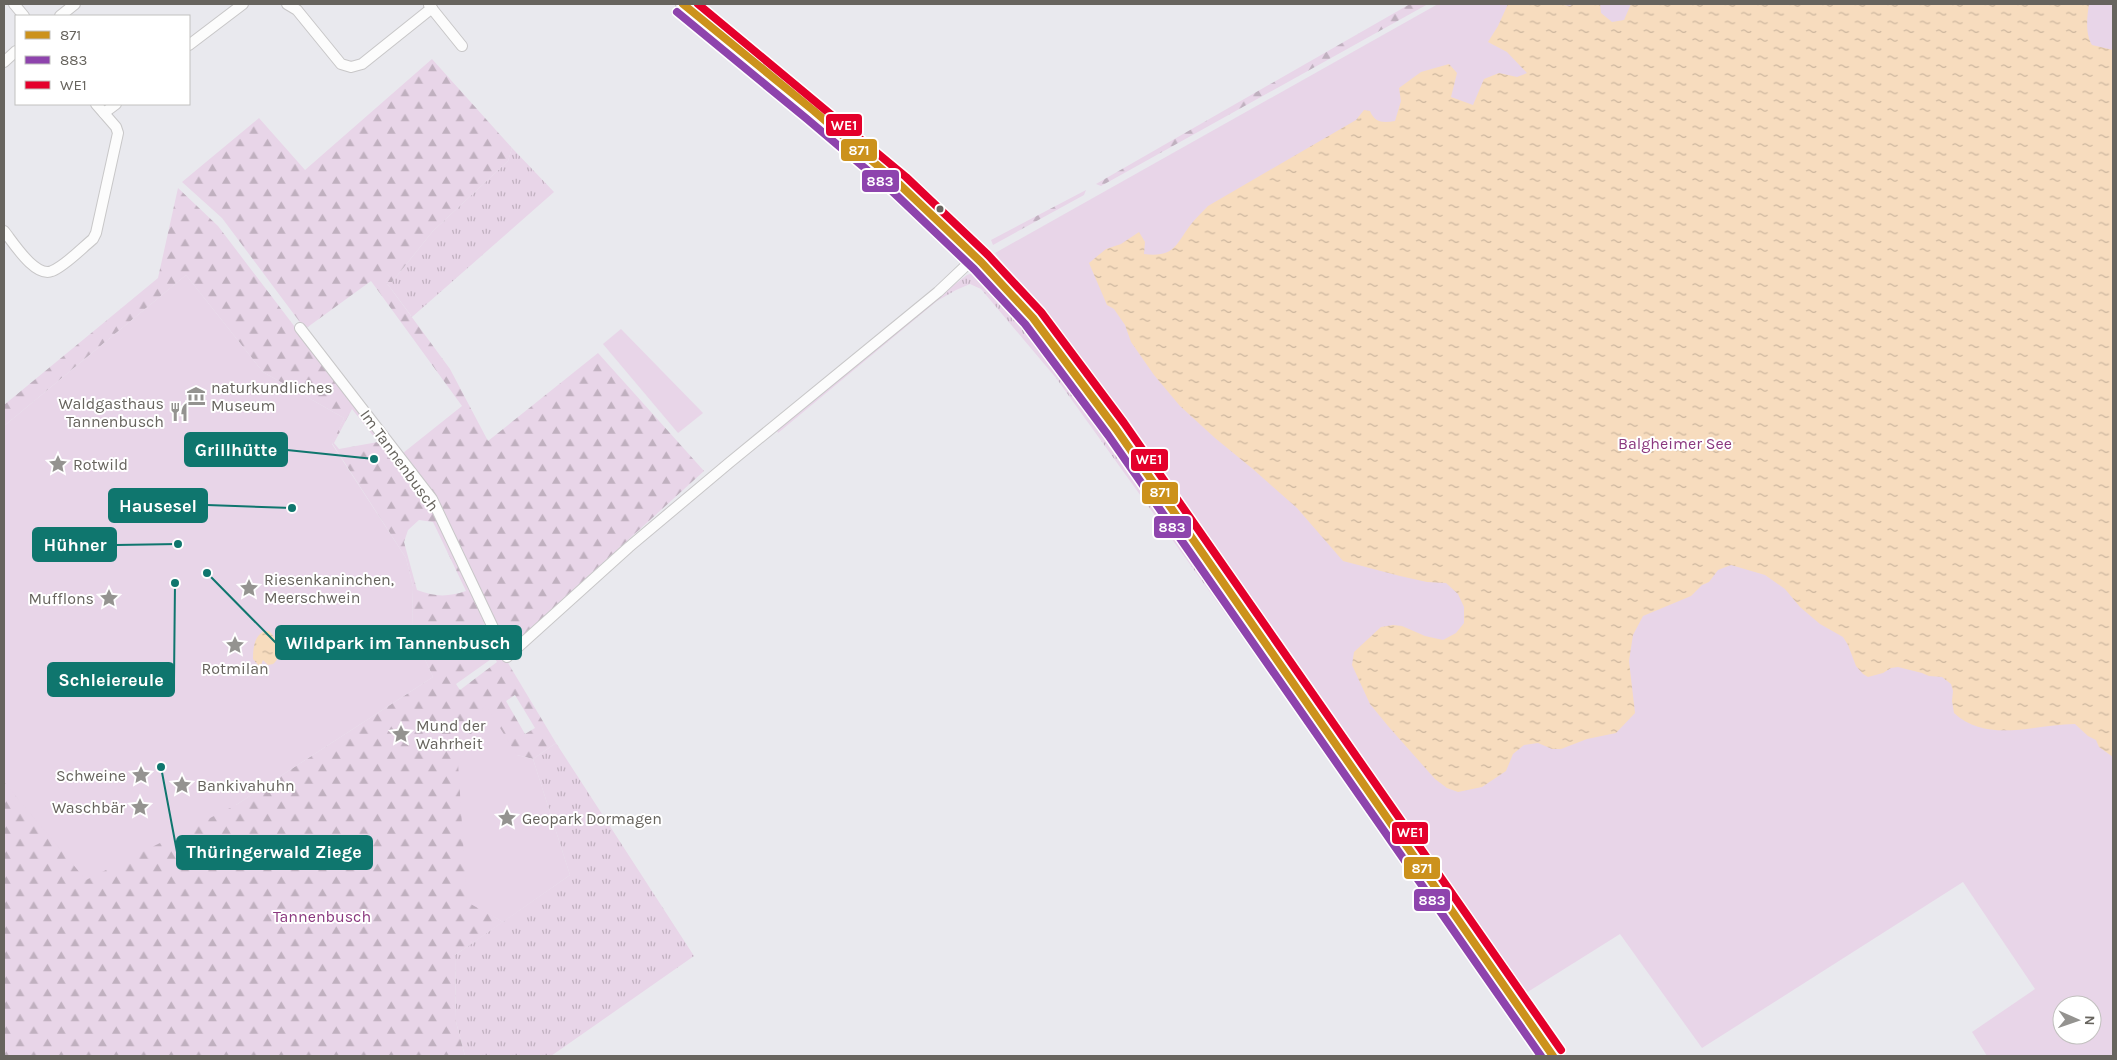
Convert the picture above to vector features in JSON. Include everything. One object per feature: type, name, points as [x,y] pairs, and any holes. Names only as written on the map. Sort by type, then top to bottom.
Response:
[{"type":"main road","points":[[683,4],[872,162],[934,217],[1020,303],[1084,385],[1553,1056]]},
{"type":"street","points":[[14,4],[23,15]]},
{"type":"street","points":[[61,15],[76,4]]},
{"type":"street","points":[[190,44],[244,4]]},
{"type":"street","points":[[287,4],[297,10],[341,64],[350,67],[362,64],[430,6],[462,46]]},
{"type":"street","points":[[4,62],[15,52]]},
{"type":"street","points":[[4,231],[36,269],[44,272],[54,271],[93,239],[96,233],[118,134],[116,127],[97,105]]},
{"type":"street","points":[[104,113],[115,105]]},
{"type":"street","name":"Im Tannenbusch","points":[[300,328],[432,499],[507,657],[629,547],[938,292],[976,257]]},
{"type":"green space","points":[[1410,4],[1428,4],[1101,186],[1096,184]]},
{"type":"green space","name":"Balgheimer See","points":[[1438,4],[2113,4],[2113,1056],[1987,1056],[1972,1032],[2035,989],[1963,882],[1702,1048],[1620,934],[1523,995],[1126,421],[1071,347],[995,253]]},
{"type":"green space","points":[[432,59],[512,148],[508,161],[433,231],[392,282],[386,282],[450,369],[488,441],[598,353],[704,471],[511,646],[504,643],[433,495],[403,453],[462,406],[371,281],[305,329],[222,218],[182,182],[259,118],[305,170]]},
{"type":"green space","points":[[512,148],[554,192],[412,317],[386,282],[392,282],[433,231],[508,161]]},
{"type":"green space","name":"Tannenbusch","points":[[178,188],[218,226],[428,502],[499,648],[556,743],[533,759],[517,755],[467,901],[503,922],[455,955],[456,1022],[465,1056],[4,1056],[4,782],[236,805],[433,677],[412,631],[413,587],[406,558],[332,443],[344,418],[263,372],[186,275],[4,426],[4,405],[158,278]],"holes":[[[352,409],[378,442],[339,449],[334,443]],[[419,520],[433,522],[466,591],[442,595],[417,590],[404,542],[408,530]],[[494,657],[497,662],[460,690],[456,684]],[[515,695],[535,728],[525,734],[506,701]]]},
{"type":"green space","points":[[1086,190],[1084,195],[993,245],[991,240]]},
{"type":"green space","points":[[993,256],[1069,350],[1123,425],[1541,1026],[1539,1028],[993,266]]},
{"type":"green space","points":[[975,272],[981,274],[988,281],[1011,317],[1043,344],[1081,389],[1547,1056],[1540,1056],[1297,713],[1056,378],[981,289],[970,284],[937,301],[778,433],[776,428],[934,300],[967,275]]},
{"type":"green space","points":[[186,275],[263,372],[344,418],[332,444],[406,558],[413,587],[412,631],[433,677],[236,805],[86,880],[4,782],[4,426]]},
{"type":"green space","points":[[621,329],[703,413],[678,433],[603,344]]},
{"type":"green space","name":"Geopark Dormagen","points":[[485,704],[517,755],[533,759],[570,875],[503,922],[467,902],[458,763]]},
{"type":"green space","points":[[556,743],[694,956],[551,1056],[465,1056],[456,1022],[455,955],[570,875],[533,759]]},
{"type":"water","name":"Balgheimer See","points":[[1508,4],[1557,4],[1570,6],[1573,4],[1600,4],[1601,13],[1612,22],[1624,20],[1631,4],[2089,4],[2087,30],[2092,45],[2113,50],[2113,757],[2099,747],[2096,740],[2088,736],[2075,724],[1997,730],[1982,728],[1967,722],[1954,713],[1951,684],[1942,677],[1929,676],[1898,667],[1868,677],[1856,666],[1843,637],[1820,624],[1800,607],[1785,589],[1765,575],[1731,565],[1718,570],[1709,582],[1702,585],[1691,596],[1643,616],[1633,635],[1629,661],[1635,713],[1616,733],[1587,739],[1561,749],[1552,749],[1538,743],[1524,745],[1513,754],[1506,771],[1482,787],[1458,792],[1447,788],[1435,779],[1370,704],[1352,665],[1354,652],[1381,627],[1402,626],[1425,636],[1443,640],[1456,633],[1464,623],[1464,607],[1458,594],[1446,583],[1427,582],[1343,561],[1297,508],[1180,406],[1154,375],[1131,342],[1125,325],[1114,309],[1107,305],[1089,263],[1106,249],[1121,244],[1139,232],[1145,242],[1144,254],[1155,255],[1169,251],[1174,248],[1192,223],[1208,206],[1356,120],[1364,110],[1370,111],[1377,120],[1395,121],[1401,101],[1399,88],[1421,72],[1449,64],[1457,73],[1451,97],[1473,105],[1484,79],[1499,73],[1517,77],[1527,73],[1507,52],[1488,42]]},
{"type":"water","points":[[264,631],[269,631],[272,635],[277,643],[279,652],[273,664],[268,665],[263,660],[259,666],[253,659],[254,647],[258,636]]},
{"type":"transit line","name":"871","points":[[683,4],[814,111],[899,184],[981,262],[1033,318],[1116,429],[1553,1056]]},
{"type":"transit line","name":"WE1","points":[[698,4],[906,177],[988,255],[1041,312],[1124,423],[1561,1050]]},
{"type":"transit line","name":"883","points":[[677,12],[893,192],[974,269],[1025,324],[1108,435],[1541,1056]]},
{"type":"place","name":"naturkundliches Museum","points":[[196,396]]},
{"type":"place","name":"Waldgasthaus Tannenbusch","points":[[179,412]]},
{"type":"place","name":"Grillhütte","points":[[374,459]]},
{"type":"place","name":"Rotwild","points":[[58,464]]},
{"type":"place","name":"Hausesel","points":[[292,508]]},
{"type":"place","name":"Hühner","points":[[178,544]]},
{"type":"place","name":"Wildpark im Tannenbusch","points":[[207,573]]},
{"type":"place","name":"Schleiereule","points":[[175,583]]},
{"type":"place","name":"Riesenkaninchen, Meerschwein","points":[[249,588]]},
{"type":"place","name":"Mufflons","points":[[109,598]]},
{"type":"place","name":"Rotmilan","points":[[235,645]]},
{"type":"place","name":"Mund der Wahrheit","points":[[401,734]]},
{"type":"place","name":"Thüringerwald Ziege","points":[[161,767]]},
{"type":"place","name":"Schweine","points":[[141,775]]},
{"type":"place","name":"Bankivahuhn","points":[[182,785]]},
{"type":"place","name":"Waschbär","points":[[140,807]]},
{"type":"place","name":"Geopark Dormagen","points":[[507,818]]}]
